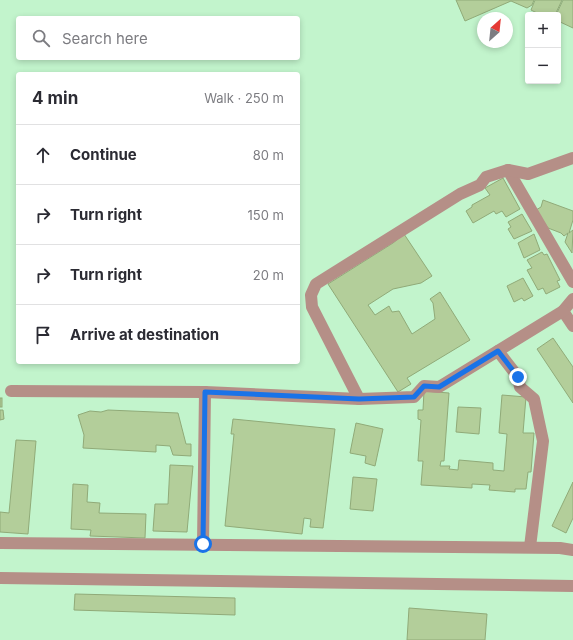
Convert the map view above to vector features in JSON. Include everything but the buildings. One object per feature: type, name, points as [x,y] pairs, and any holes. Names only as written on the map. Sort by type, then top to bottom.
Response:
[{"type":"street","points":[[359,399],[312,307],[311,295],[316,284],[460,194],[480,185],[486,177],[508,170],[528,174],[573,158]]},
{"type":"street","points":[[508,170],[573,282]]},
{"type":"street","points":[[11,391],[205,392],[359,399],[414,397],[424,386],[439,387],[498,351],[563,310],[573,299]]},
{"type":"street","points":[[563,310],[573,326]]},
{"type":"street","points":[[498,351],[518,377],[520,387],[534,399],[543,441],[530,547]]},
{"type":"street","points":[[203,544],[205,392]]},
{"type":"street","points":[[0,543],[530,547],[573,550]]},
{"type":"street","points":[[0,578],[573,586]]},
{"type":"route","points":[[203,544],[205,392],[359,399],[414,397],[424,386],[439,387],[498,351],[518,377]]}]
